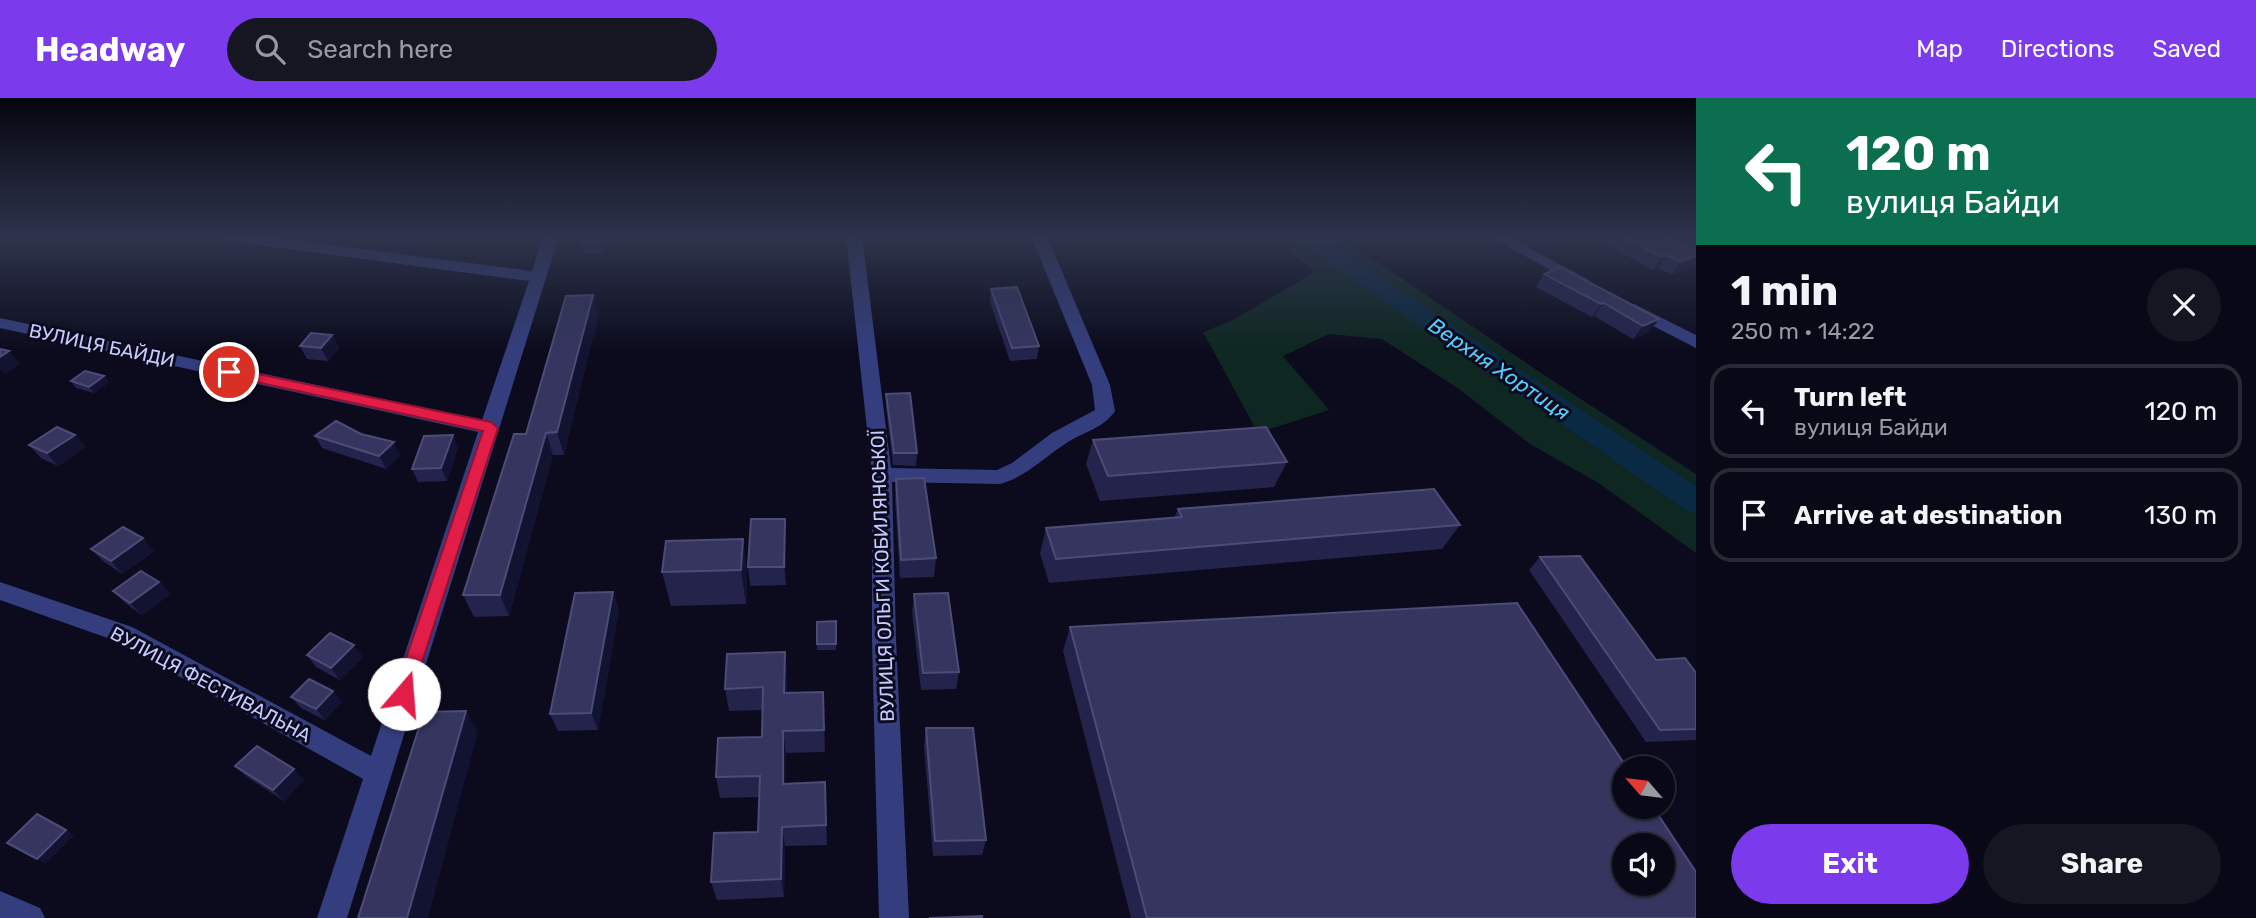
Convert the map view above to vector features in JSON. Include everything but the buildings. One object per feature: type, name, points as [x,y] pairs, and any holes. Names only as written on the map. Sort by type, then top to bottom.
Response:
[{"type":"street","points":[[332,918],[539,277],[518,274]]},
{"type":"street","name":"ВУЛИЦЯ ОЛЬГИ КОБИЛЯНСЬКОЇ","points":[[858,274],[882,475],[884,653],[894,918]]},
{"type":"street","points":[[882,475],[1000,477],[1019,468],[1059,438],[1098,419],[1105,411],[1101,385],[1055,274]]},
{"type":"street","points":[[1569,274],[1592,286]]},
{"type":"street","points":[[1615,299],[1696,342]]},
{"type":"street","name":"ВУЛИЦЯ БАЙДИ","points":[[0,323],[491,428]]},
{"type":"street","name":"ВУЛИЦЯ ФЕСТИВАЛЬНА","points":[[0,591],[124,634],[378,773]]},
{"type":"street","points":[[0,906],[30,918]]},
{"type":"green space","points":[[1311,274],[1395,274],[1696,474],[1696,553],[1600,484],[1530,444],[1459,389],[1382,339],[1329,334],[1283,356],[1329,410],[1258,433],[1203,332],[1231,321]]},
{"type":"waterway","name":"Верхня Хортиця","points":[[1360,274],[1696,502]]},
{"type":"route","points":[[229,372],[491,428],[404,694]]}]
